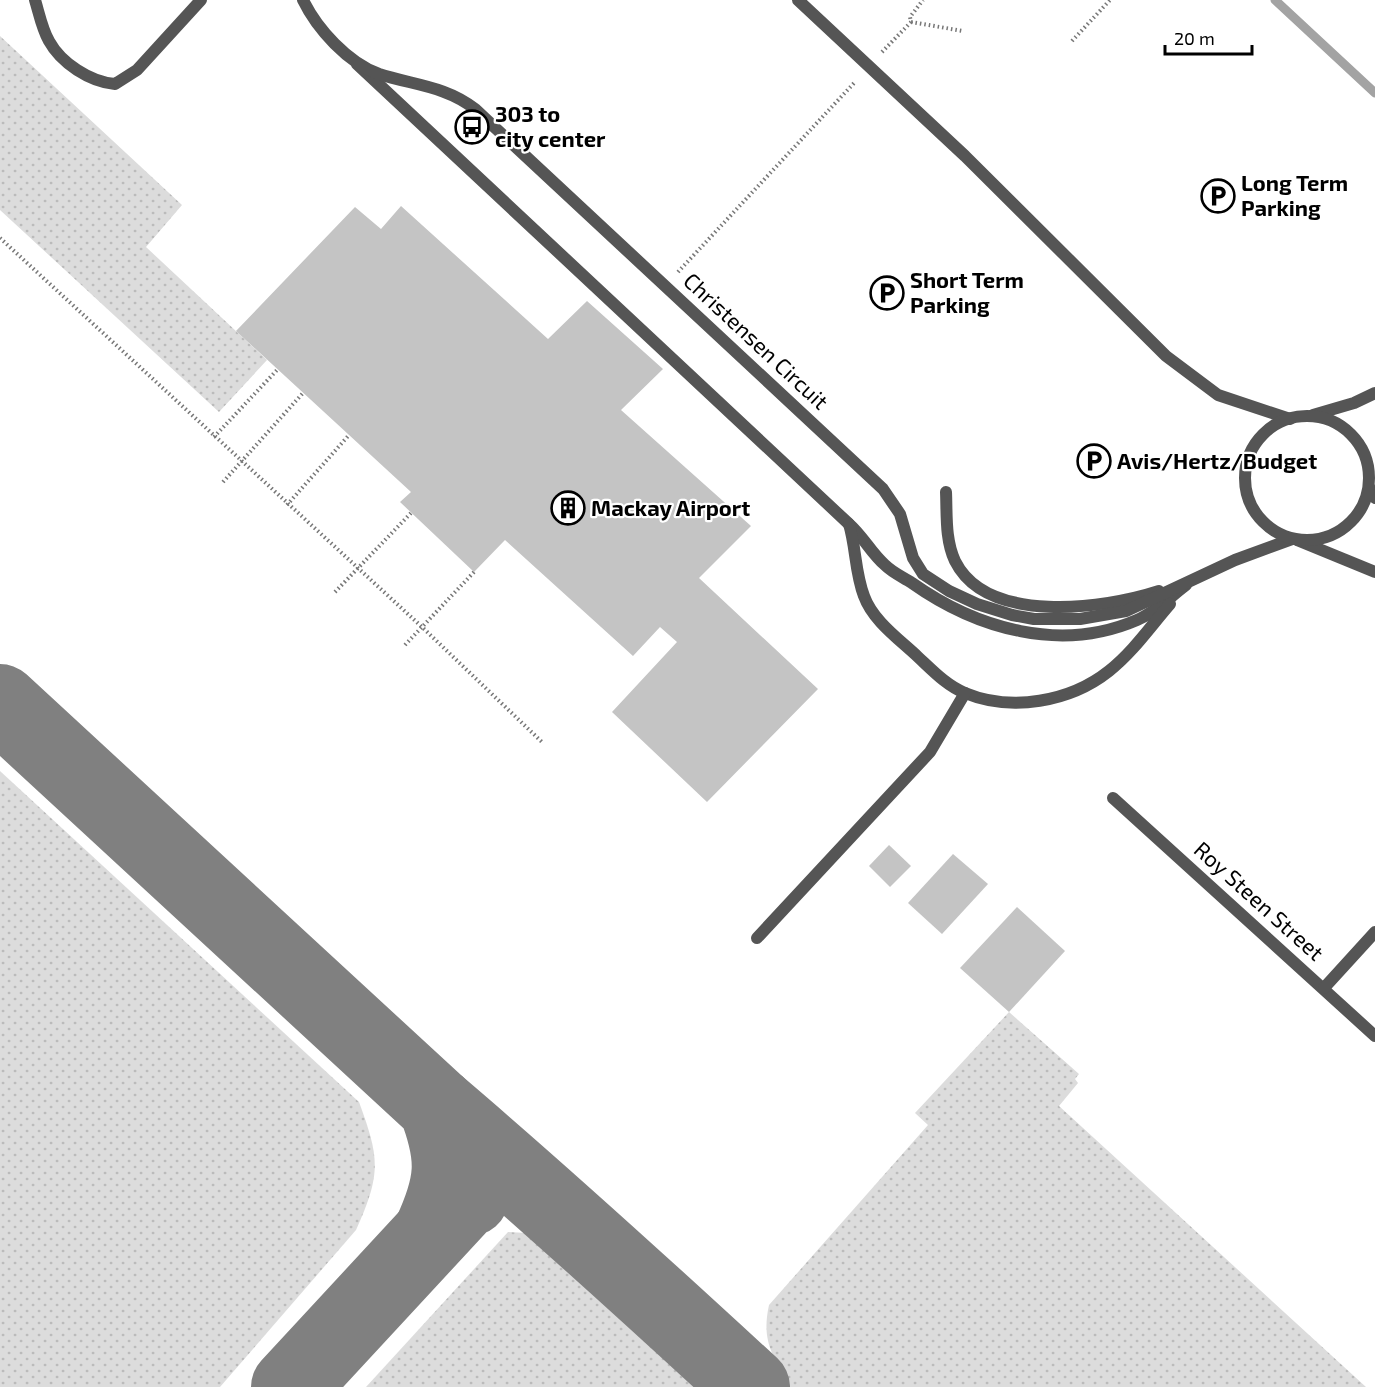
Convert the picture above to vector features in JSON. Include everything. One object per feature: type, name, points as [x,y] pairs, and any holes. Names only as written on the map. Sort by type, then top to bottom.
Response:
[{"type":"street","points":[[35,0],[53,46],[80,72],[97,80],[115,84],[137,70],[201,0]]},
{"type":"street","name":"Christensen Circuit","points":[[303,0],[313,17],[339,47],[376,72],[430,86],[464,100],[883,489],[900,514],[919,568],[933,582],[949,591],[1012,615],[1069,620],[1126,611],[1191,581]]},
{"type":"street","points":[[798,0],[965,156],[1166,356],[1218,394],[1290,419]]},
{"type":"street","points":[[339,47],[383,91],[849,524],[883,564],[932,597],[973,618],[1030,633],[1065,634],[1123,625],[1154,611],[1191,581]]},
{"type":"street","points":[[1375,393],[1354,403],[1290,419],[1268,430],[1252,449],[1244,473],[1247,498],[1260,520],[1280,535],[1375,572]]},
{"type":"street","points":[[946,492],[948,538],[954,559],[965,575],[998,597],[1029,605],[1089,605],[1135,598],[1191,581],[1235,560],[1294,539],[1326,538],[1350,524],[1360,513],[1372,483],[1367,458],[1356,439],[1330,420],[1309,416]]},
{"type":"street","points":[[849,524],[862,589],[871,610],[932,671],[966,693],[987,699],[1027,702],[1056,697],[1085,686],[1126,656],[1191,581]]},
{"type":"street","points":[[757,938],[930,752],[966,693]]},
{"type":"street","name":"Roy Steen Street","points":[[1113,798],[1375,1036]]},
{"type":"street","points":[[1324,988],[1375,932]]},
{"type":"path","points":[[665,286],[910,22],[910,16],[923,0]]},
{"type":"path","points":[[1072,40],[1110,0]]},
{"type":"path","points":[[910,22],[963,31]]},
{"type":"path","points":[[0,238],[422,627],[543,743]]},
{"type":"path","points":[[214,437],[278,369]]},
{"type":"path","points":[[223,482],[303,393]]},
{"type":"path","points":[[287,505],[349,435]]},
{"type":"path","points":[[335,592],[411,513]]},
{"type":"path","points":[[405,645],[474,572]]},
{"type":"shaded area","points":[[0,36],[182,205],[146,247],[267,360],[219,412],[0,210]]},
{"type":"shaded area","points":[[0,771],[359,1102],[371,1138],[375,1166],[370,1194],[356,1230],[220,1387],[0,1387]]},
{"type":"shaded area","points":[[1009,1012],[1079,1074],[1075,1079],[1078,1083],[1059,1106],[1366,1387],[789,1387],[770,1348],[766,1329],[769,1305],[928,1125],[915,1113]]},
{"type":"shaded area","points":[[508,1232],[527,1233],[548,1242],[604,1284],[720,1387],[366,1387]]},
{"type":"building","name":"Mackay Airport","points":[[401,206],[548,339],[587,301],[663,369],[621,410],[751,526],[699,578],[818,689],[707,802],[612,712],[677,642],[660,627],[633,656],[505,540],[474,572],[400,502],[411,492],[236,331],[355,207],[381,229]]},
{"type":"building","points":[[889,845],[911,866],[890,887],[869,866]]},
{"type":"building","points":[[953,854],[988,884],[942,934],[908,903]]},
{"type":"building","points":[[1017,907],[1065,951],[1009,1012],[960,968]]},
{"type":"waterway","points":[[1275,0],[1375,93]]},
{"type":"taxiway","points":[[0,703],[437,1106],[448,1141],[451,1170],[445,1199],[432,1233]]},
{"type":"taxiway","points":[[437,1106],[517,1175],[751,1387]]},
{"type":"taxiway","points":[[290,1387],[464,1199],[470,1197]]},
{"type":"place","name":"303 to city center","points":[[472,127]]},
{"type":"place","name":"Long Term Parking","points":[[1218,196]]},
{"type":"place","name":"Short Term Parking","points":[[887,293]]},
{"type":"place","name":"Avis/Hertz/Budget","points":[[1094,461]]},
{"type":"place","name":"Mackay Airport","points":[[568,508]]}]
